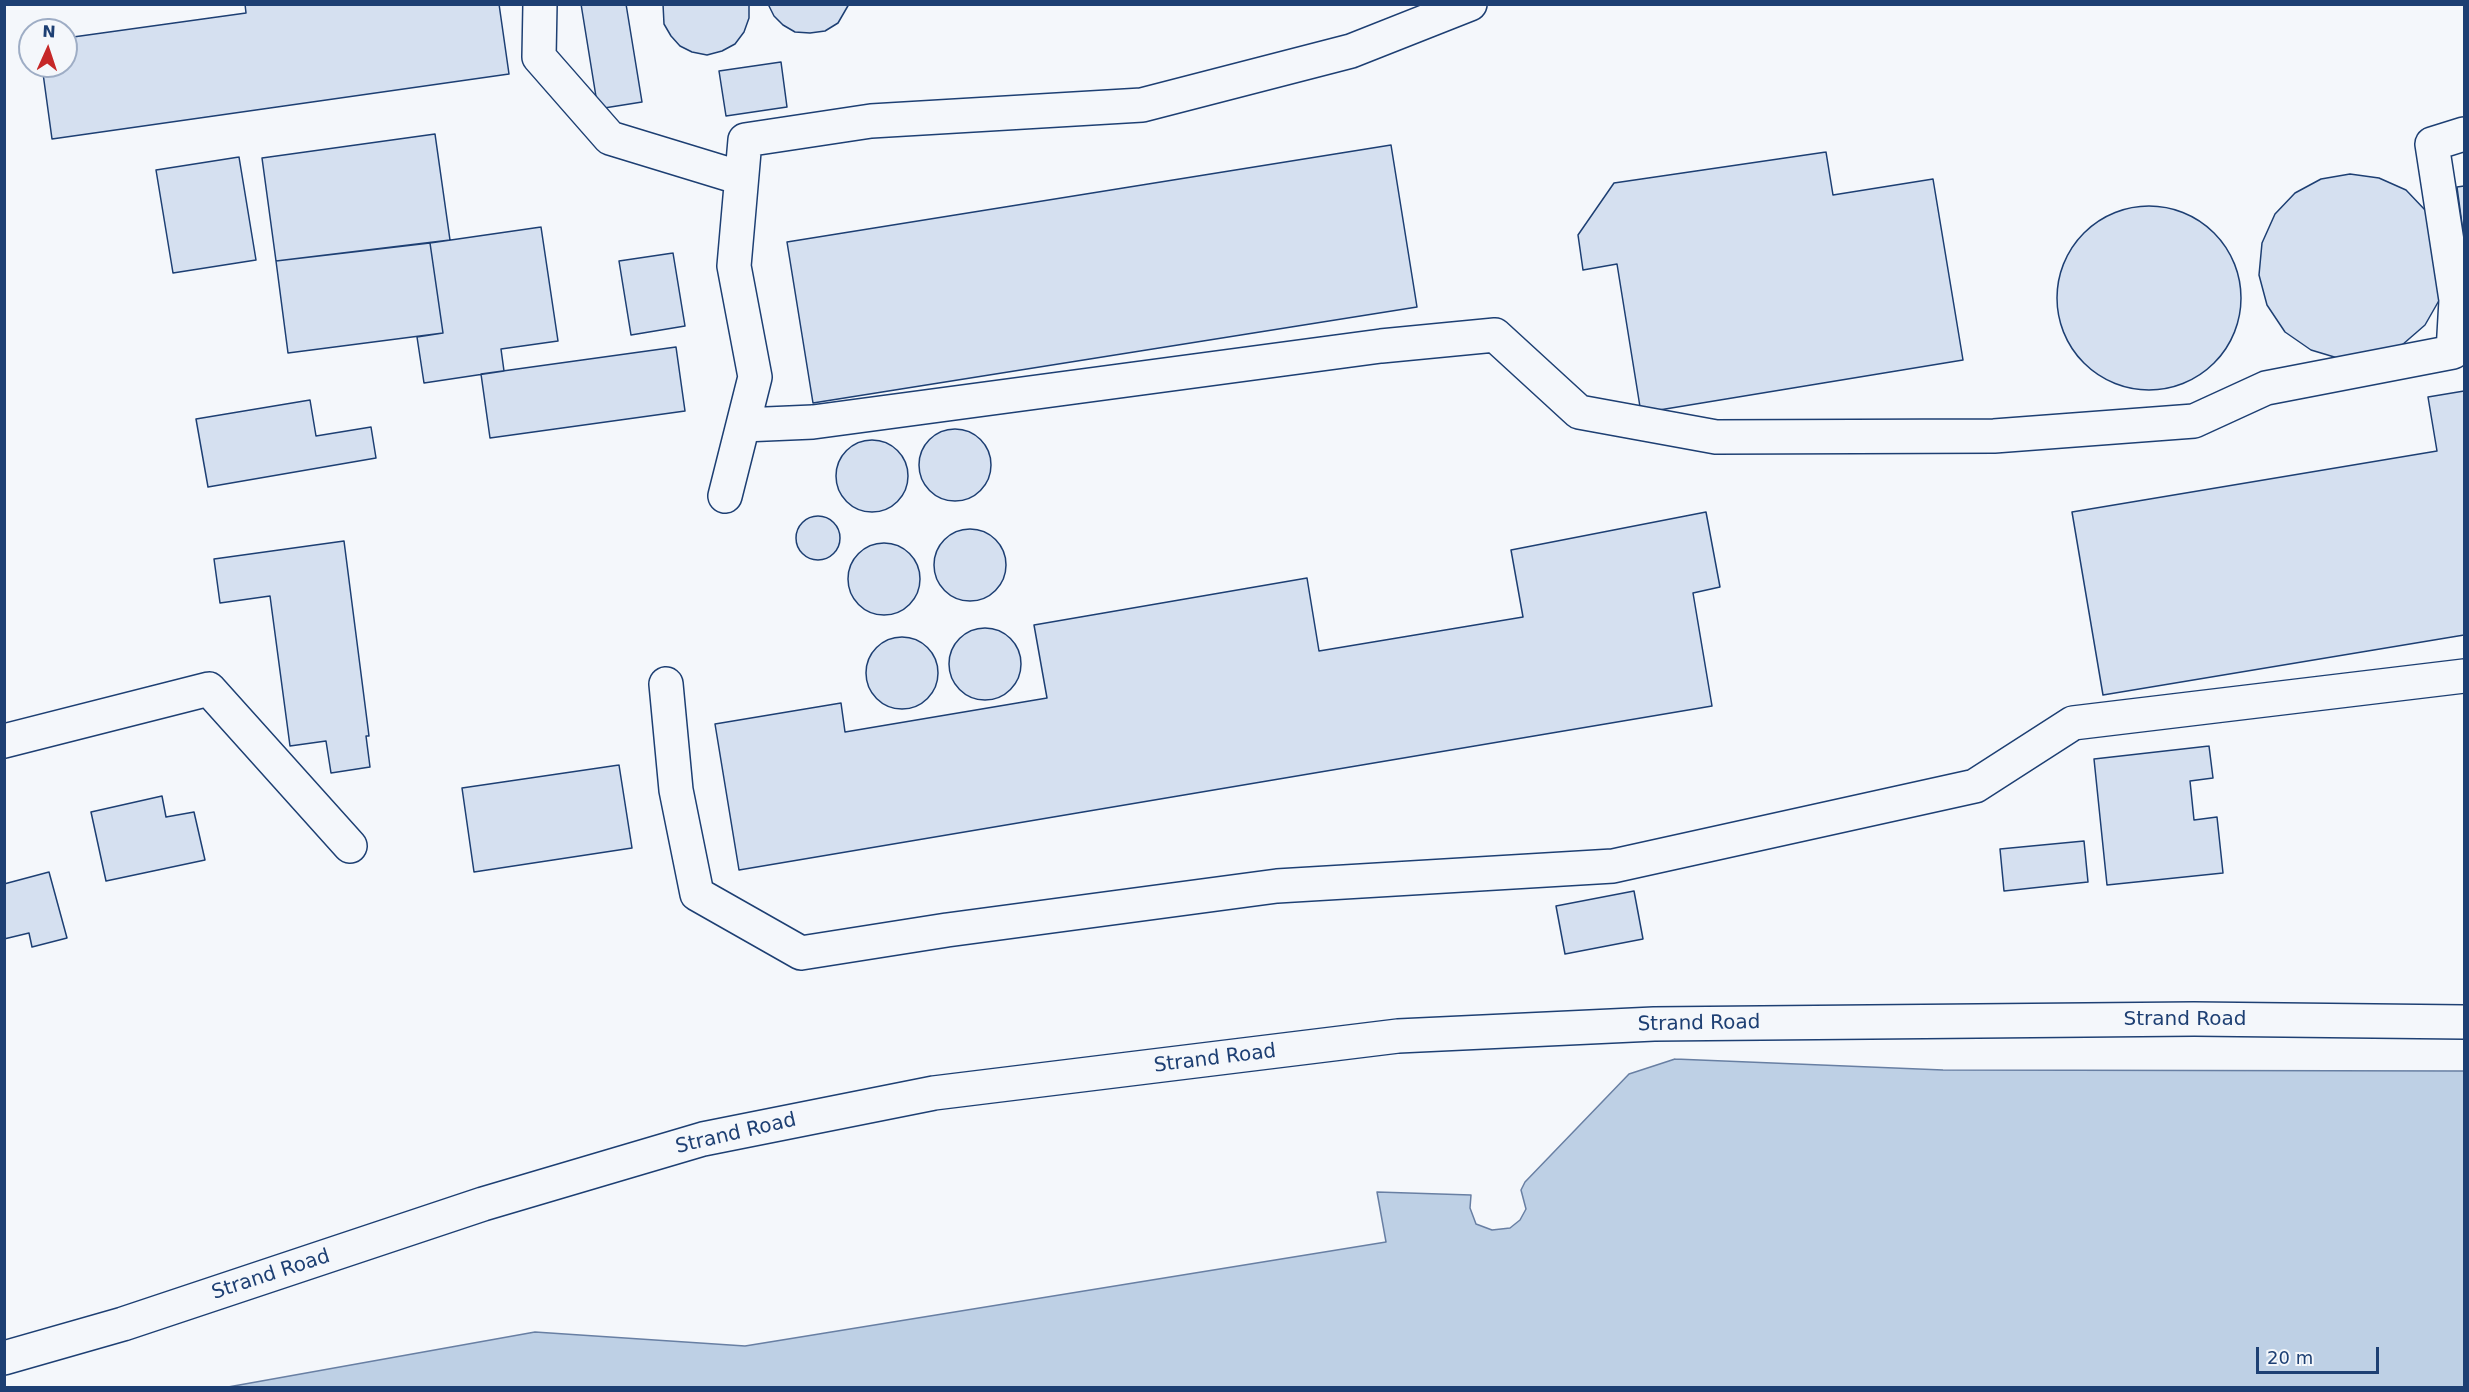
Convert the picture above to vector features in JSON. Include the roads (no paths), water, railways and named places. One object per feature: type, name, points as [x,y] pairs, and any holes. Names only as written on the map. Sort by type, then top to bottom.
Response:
[{"type":"main road","points":[[540,4],[539,57],[609,138],[741,178]]},
{"type":"main road","points":[[725,496],[755,377],[734,266],[745,140],[871,121],[1142,105],[1351,51],[1470,4]]},
{"type":"main road","points":[[743,425],[813,422],[1382,346],[1495,335],[1579,412],[1716,437],[1995,436],[2194,421],[2266,388],[2453,352],[2456,300],[2432,144],[2464,134]]},
{"type":"main road","points":[[666,684],[676,790],[698,894],[801,953],[947,930],[1276,886],[1612,866],[1974,786],[2073,723],[2464,676]]},
{"type":"main road","points":[[4,741],[209,690],[350,846]]},
{"type":"main road","name":"Strand Road","points":[[4,1358],[123,1324],[483,1204],[703,1139],[934,1093],[1410,1035],[1666,1024],[2194,1019],[2464,1022]]},
{"type":"water","points":[[1675,1059],[1943,1070],[2464,1071],[2464,1387],[228,1387],[535,1332],[745,1346],[1386,1242],[1377,1192],[1471,1195],[1470,1208],[1476,1224],[1492,1230],[1510,1228],[1520,1220],[1526,1209],[1521,1190],[1525,1182],[1629,1074]]}]
